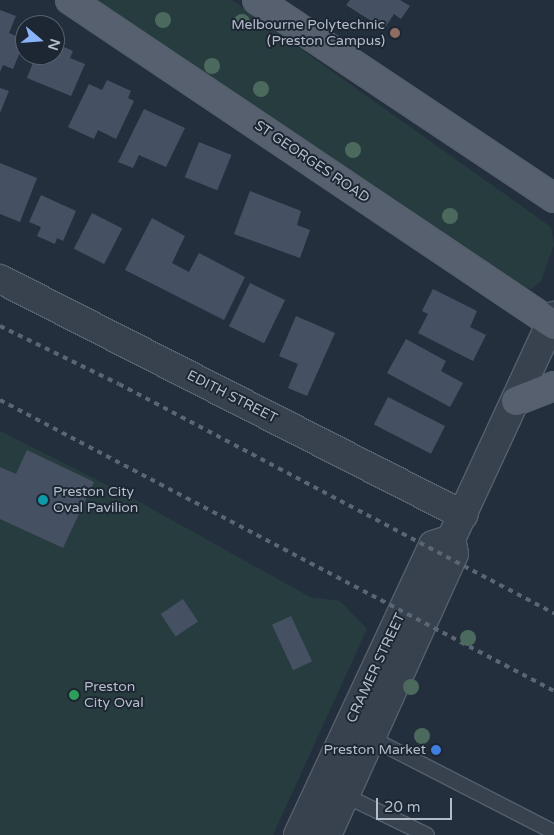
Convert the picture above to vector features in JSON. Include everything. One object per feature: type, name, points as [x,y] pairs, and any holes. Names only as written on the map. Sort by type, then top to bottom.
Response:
[{"type":"main road","name":"ST GEORGES ROAD","points":[[70,0],[553,321]]},
{"type":"main road","points":[[258,0],[554,198]]},
{"type":"main road","points":[[516,401],[554,386]]},
{"type":"street","name":"EDITH STREET","points":[[0,279],[457,527]]},
{"type":"street","name":"CRAMER STREET","points":[[298,835],[333,791],[360,732],[454,554],[457,527],[553,321]]},
{"type":"street","name":"CRAMER STREET","points":[[327,835],[333,791]]},
{"type":"lane","points":[[360,732],[554,832]]},
{"type":"lane","points":[[333,791],[427,835]]},
{"type":"green space","points":[[93,0],[232,0],[551,227],[554,245],[541,281],[532,289],[520,286]]},
{"type":"green space","name":"Preston City Oval","points":[[0,431],[127,495],[310,597],[340,601],[367,629],[273,835],[0,835]]},
{"type":"building","points":[[350,0],[400,0],[410,6],[401,19],[394,14],[384,29],[346,5]]},
{"type":"building","points":[[0,10],[15,16],[9,33],[15,36],[15,64],[13,69],[3,65],[0,72]]},
{"type":"building","points":[[65,47],[73,51],[70,58],[85,64],[71,96],[27,78],[32,65],[65,65]]},
{"type":"building","points":[[107,80],[131,91],[128,98],[134,101],[116,139],[98,130],[94,139],[68,127],[89,84],[102,90]]},
{"type":"building","points":[[0,88],[9,91],[0,113]]},
{"type":"building","points":[[144,109],[185,128],[166,167],[139,155],[133,168],[118,162]]},
{"type":"building","points":[[199,142],[231,155],[217,190],[185,177]]},
{"type":"building","points":[[0,163],[37,178],[20,222],[0,214]]},
{"type":"building","points":[[250,191],[301,211],[297,225],[310,230],[300,258],[234,234]]},
{"type":"building","points":[[41,195],[76,211],[63,241],[57,238],[55,244],[37,236],[41,227],[29,222]]},
{"type":"building","points":[[92,213],[122,228],[104,264],[74,249]]},
{"type":"building","points":[[152,218],[185,236],[172,263],[189,272],[199,253],[245,277],[224,320],[125,270]]},
{"type":"building","points":[[250,283],[285,300],[264,343],[229,326]]},
{"type":"building","points":[[433,289],[477,311],[470,327],[486,335],[473,361],[418,333],[428,314],[422,311]]},
{"type":"building","points":[[296,316],[335,333],[307,396],[288,388],[298,364],[279,356]]},
{"type":"building","points":[[406,339],[446,361],[441,371],[463,383],[450,407],[387,373]]},
{"type":"building","points":[[388,397],[445,426],[431,454],[374,425]]},
{"type":"building","name":"Preston City Oval Pavilion","points":[[27,450],[94,482],[63,548],[0,519],[0,467],[16,474]]},
{"type":"building","points":[[183,599],[198,621],[176,636],[161,614]]},
{"type":"building","points":[[291,616],[312,661],[293,670],[272,625]]},
{"type":"railway","points":[[0,326],[119,384],[554,613]]},
{"type":"railway","points":[[0,400],[554,691]]},
{"type":"place","name":"Melbourne Polytechnic (Preston Campus)","points":[[395,33]]},
{"type":"place","name":"Preston City Oval Pavilion","points":[[43,500]]},
{"type":"place","name":"Preston City Oval","points":[[74,695]]},
{"type":"place","name":"Preston Market","points":[[436,750]]}]
